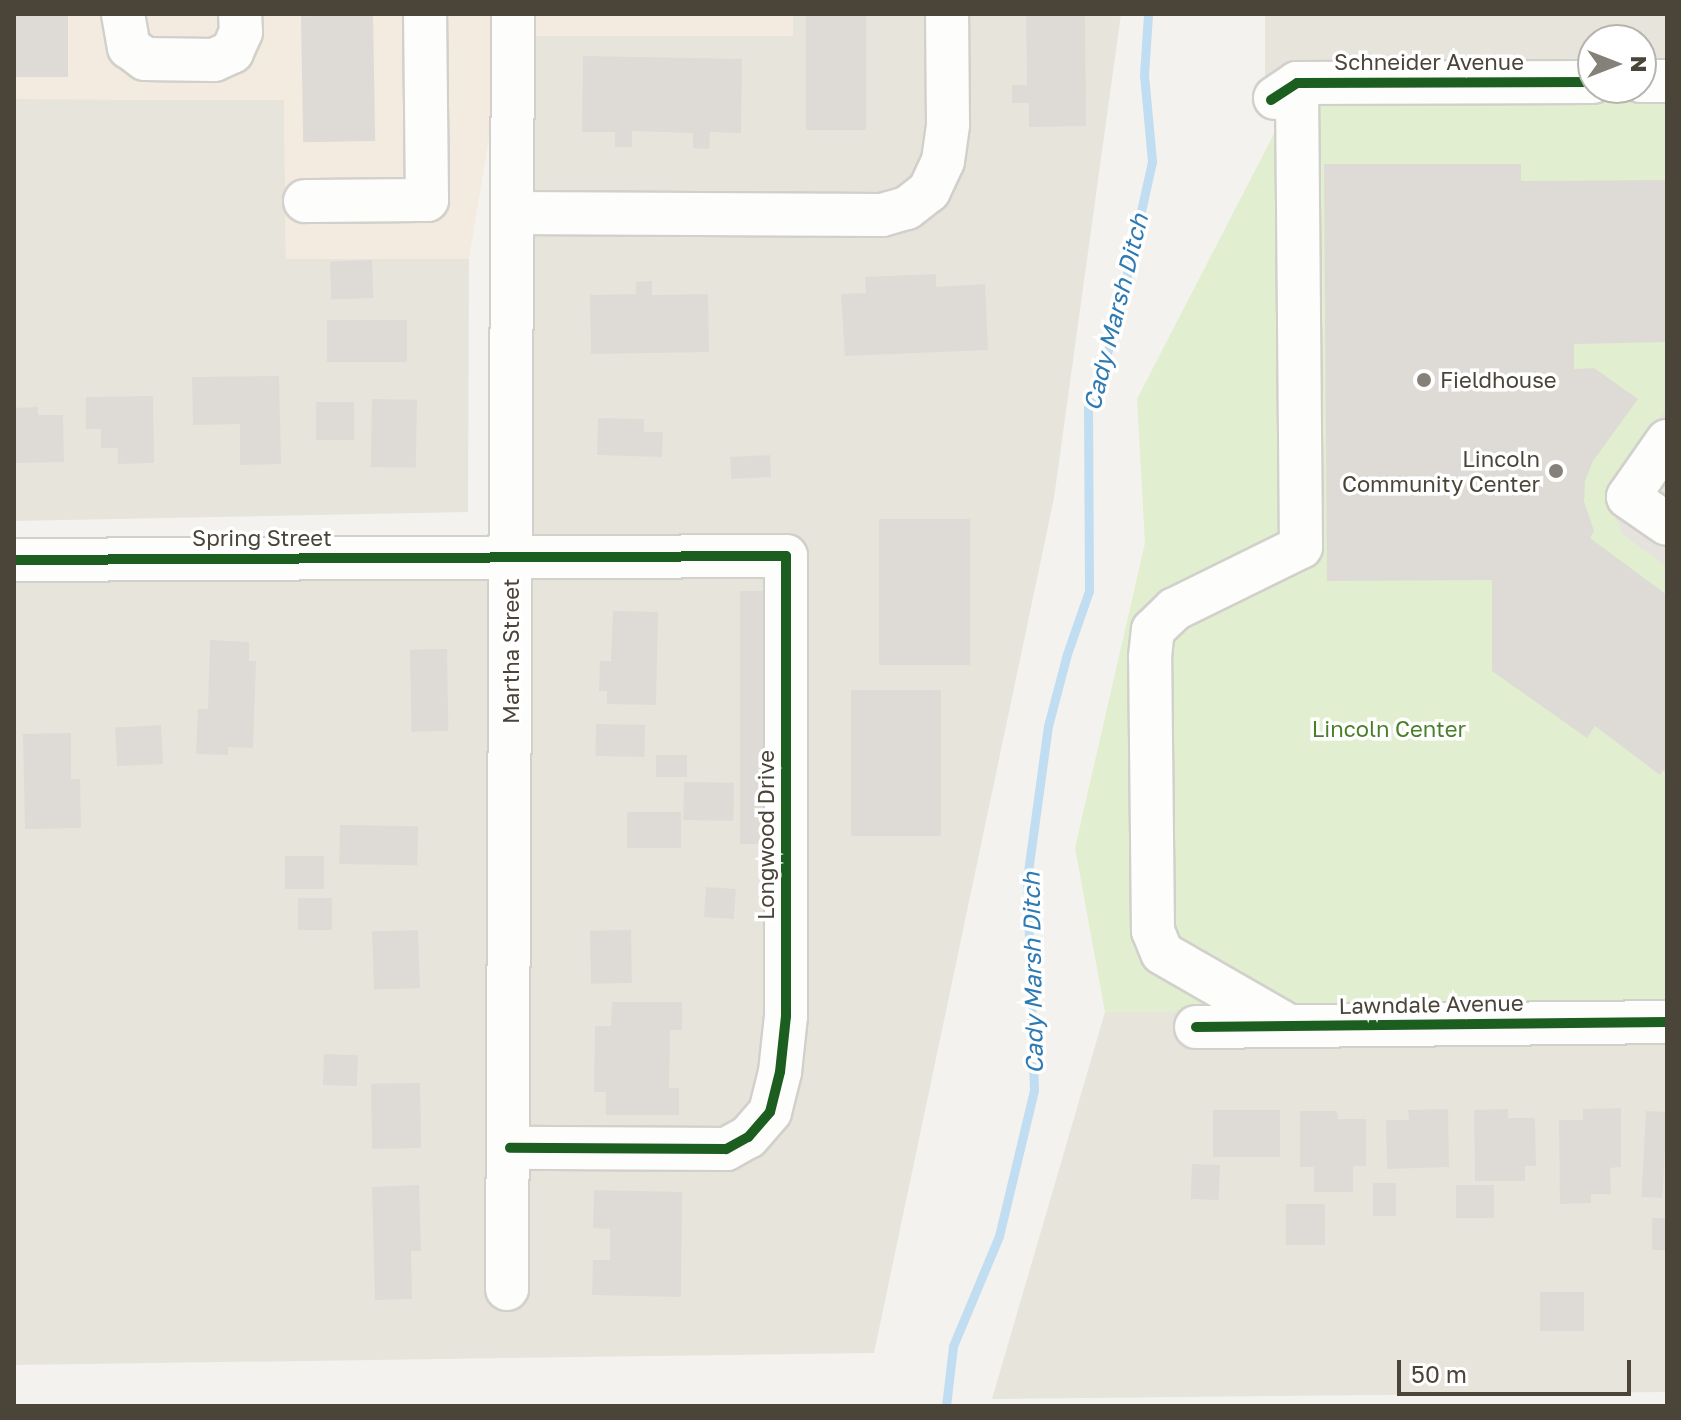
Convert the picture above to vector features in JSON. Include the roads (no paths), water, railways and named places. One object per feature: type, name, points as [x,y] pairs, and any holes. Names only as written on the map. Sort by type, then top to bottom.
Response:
[{"type":"street","points":[[123,14],[129,47],[145,59],[214,60],[232,52],[241,32],[240,14]]},
{"type":"street","points":[[305,201],[427,200],[425,14]]},
{"type":"street","name":"Martha Street","points":[[507,1289],[513,14]]},
{"type":"street","points":[[512,213],[882,215],[907,208],[929,191],[943,161],[948,124],[947,14]]},
{"type":"street","name":"Schneider Avenue","points":[[1289,1026],[1162,953],[1153,931],[1150,657],[1153,630],[1175,609],[1301,547],[1284,92],[1577,83]]},
{"type":"street","points":[[1667,441],[1628,497],[1667,524]]},
{"type":"street","name":"Spring Street","points":[[14,560],[511,556]]},
{"type":"street","name":"Longwood Drive","points":[[510,1148],[726,1149],[748,1137],[770,1112],[780,1072],[786,1016],[786,556],[511,556]]},
{"type":"street","name":"Lawndale Avenue","points":[[1196,1027],[1667,1022]]},
{"type":"waterway","name":"Cady Marsh Ditch","points":[[946,1406],[953,1346],[999,1236],[1034,1090],[1027,879],[1048,726],[1067,654],[1089,591],[1088,408],[1114,333],[1152,161],[1144,75],[1148,14]]},
{"type":"place","name":"Fieldhouse","points":[[1424,380]]},
{"type":"place","name":"Lincoln Community Center","points":[[1556,471]]},
{"type":"park label","name":"Lincoln Center","points":[[1389,729]]}]
